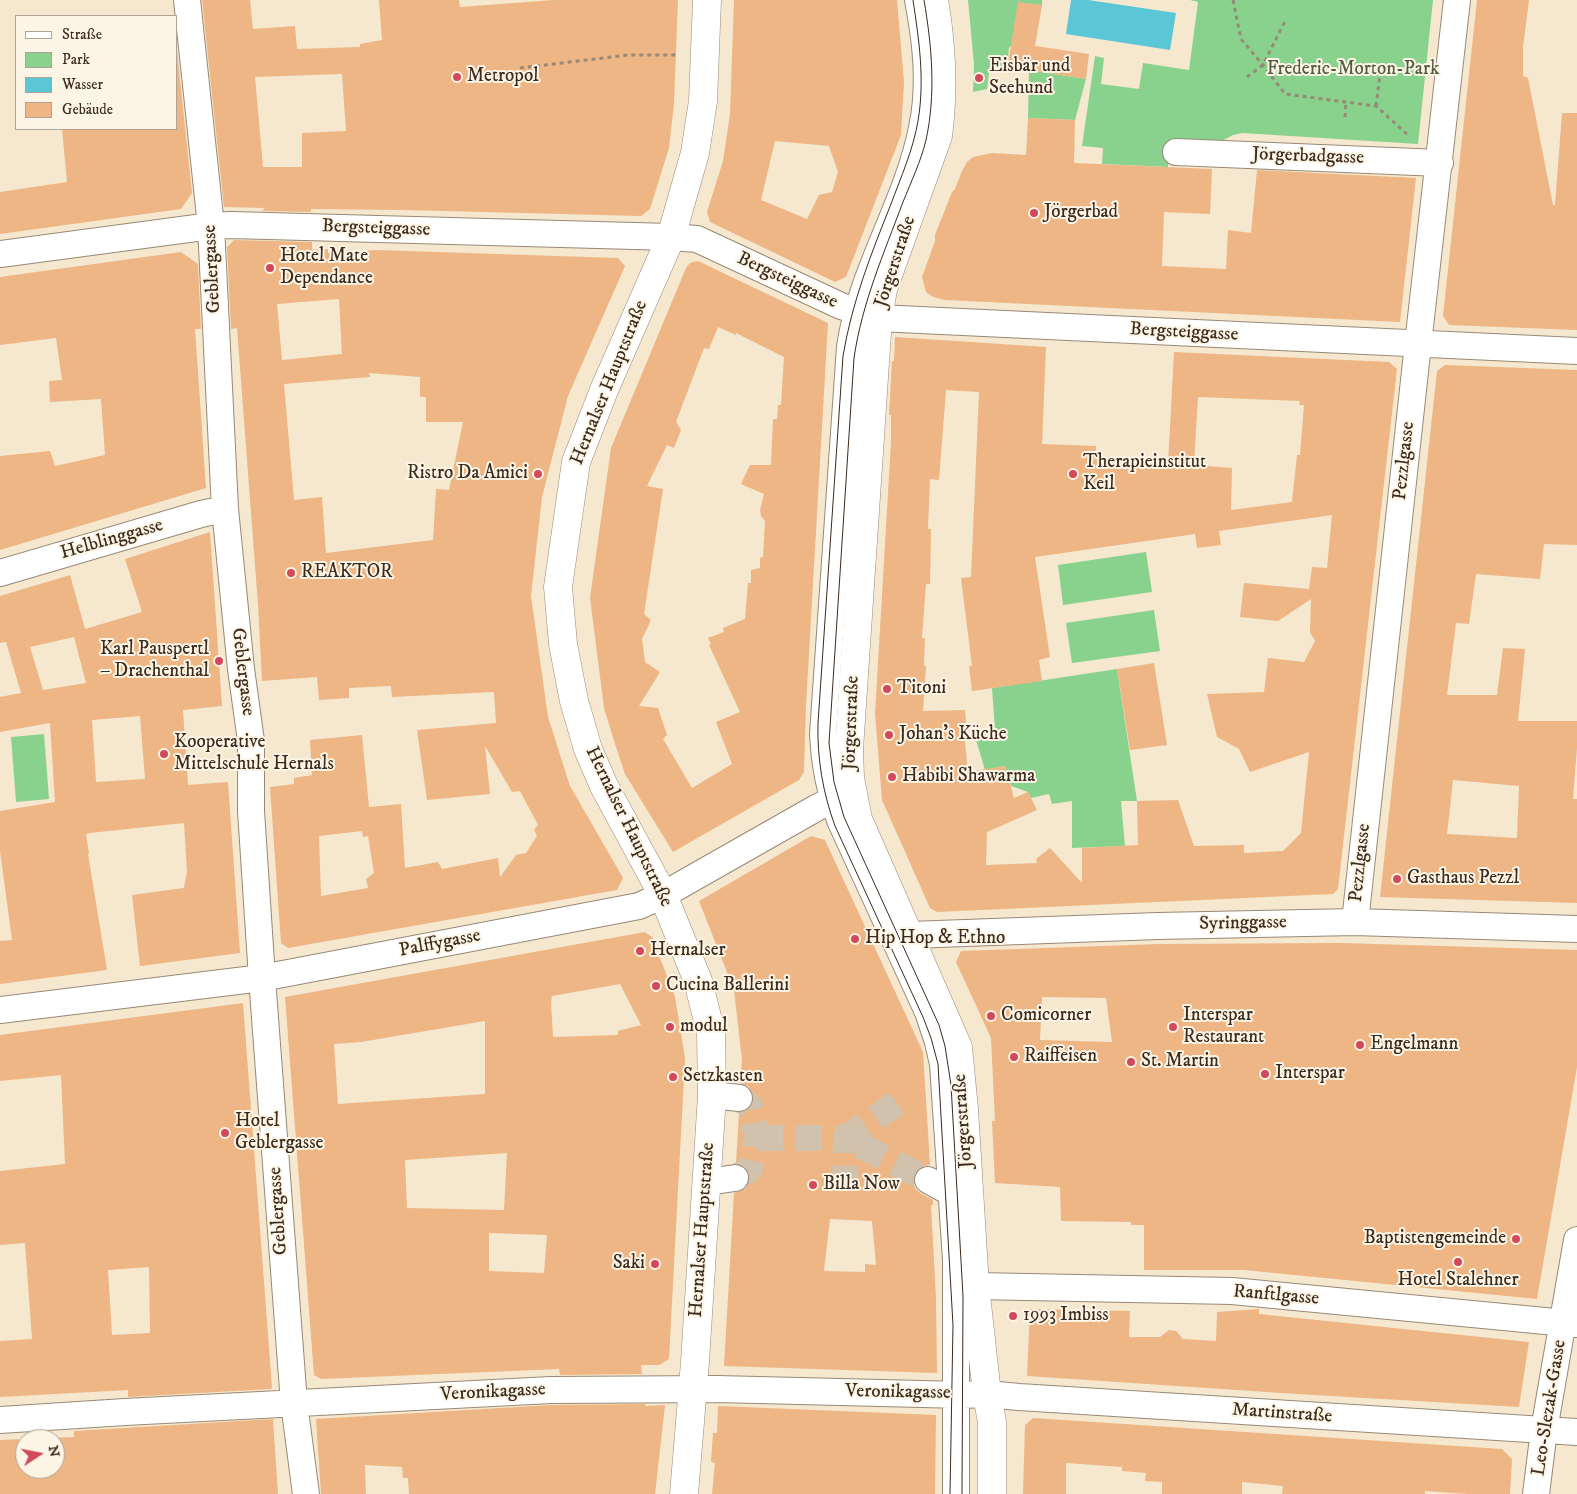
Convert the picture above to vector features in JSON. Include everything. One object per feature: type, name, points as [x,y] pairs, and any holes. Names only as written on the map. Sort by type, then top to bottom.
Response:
[{"type":"main road","name":"Hernalser Hauptstraße","points":[[684,1494],[707,1182],[712,1095],[711,1033],[698,981],[663,895],[604,786],[588,749],[574,700],[563,644],[558,587],[576,462],[604,390],[672,237],[695,153],[700,126],[707,0]]},
{"type":"main road","name":"Jörgerstraße","points":[[934,0],[942,50],[941,111],[938,136],[883,289],[868,315],[849,749],[842,796],[858,819],[958,1047],[964,1109],[961,1198],[975,1286],[992,1422],[992,1494]]},
{"type":"street","name":"Geblergasse","points":[[187,0],[211,226],[225,509],[241,668],[251,741],[250,811],[262,978],[294,1403],[306,1494]]},
{"type":"street","points":[[868,315],[866,284],[908,177],[922,128],[927,89],[924,31],[918,0]]},
{"type":"street","name":"Pezzlgasse","points":[[1355,922],[1457,0]]},
{"type":"street","name":"Jörgerbadgasse","points":[[1176,152],[1440,162]]},
{"type":"street","name":"Bergsteiggasse","points":[[0,254],[211,226],[241,225],[672,237],[696,239],[841,306],[868,315],[1577,352]]},
{"type":"street","name":"Helblinggasse","points":[[0,573],[201,514],[225,509]]},
{"type":"street","points":[[842,796],[846,836],[933,1025],[943,1064],[961,1198],[956,1494]]},
{"type":"street","name":"Palffygasse","points":[[0,1010],[262,978],[639,906],[663,895],[792,821],[842,796]]},
{"type":"street","name":"Syringgasse","points":[[910,935],[1148,926],[1355,922],[1577,929]]},
{"type":"street","points":[[712,1095],[739,1098]]},
{"type":"street","points":[[707,1182],[735,1178]]},
{"type":"street","points":[[928,1180],[961,1198]]},
{"type":"street","name":"Leo-Slezak-Gasse","points":[[1536,1494],[1544,1430],[1570,1323],[1577,1240]]},
{"type":"street","name":"Ranftlgasse","points":[[975,1286],[1232,1291],[1570,1323]]},
{"type":"street","name":"Veronikagasse","points":[[0,1420],[551,1390],[692,1389],[957,1395],[987,1394]]},
{"type":"street","name":"Martinstraße","points":[[987,1394],[1577,1432]]},
{"type":"path","points":[[1233,0],[1242,39],[1285,94],[1376,106],[1380,75]]},
{"type":"path","points":[[1248,77],[1264,65],[1286,19]]},
{"type":"path","points":[[520,68],[628,55],[681,55]]},
{"type":"path","points":[[1345,117],[1346,102]]},
{"type":"green space","points":[[968,0],[1042,0],[1042,5],[1009,48],[1007,69],[990,65],[987,89],[973,92],[974,65]]},
{"type":"green space","name":"Frederic-Morton-Park","points":[[1190,0],[1433,0],[1418,144],[1242,133],[1233,135],[1218,143],[1169,141],[1168,167],[1102,164],[1103,148],[1082,146],[1095,56],[1104,58],[1101,84],[1139,89],[1143,63],[1189,70],[1198,2]]},
{"type":"green space","points":[[1029,70],[1086,79],[1075,120],[1028,118]]},
{"type":"green space","points":[[1146,552],[1152,592],[1063,605],[1058,565]]},
{"type":"green space","points":[[1154,610],[1160,651],[1072,663],[1066,623]]},
{"type":"green space","points":[[1117,669],[1137,801],[1121,801],[1125,846],[1072,848],[1072,801],[1052,804],[1049,794],[1031,798],[1028,792],[1011,786],[1005,766],[985,770],[974,733],[995,730],[992,688]]},
{"type":"green space","points":[[44,734],[49,799],[16,802],[11,737]]},
{"type":"water","points":[[1071,0],[1088,0],[1176,13],[1170,50],[1066,34]]},
{"type":"building","points":[[202,0],[250,0],[253,29],[295,26],[297,49],[360,47],[360,44],[382,40],[379,0],[459,0],[460,7],[554,0],[678,0],[674,103],[669,148],[650,209],[641,216],[404,210],[311,209],[311,212],[262,211],[265,208],[224,207]],"holes":[[[342,74],[346,131],[302,133],[302,167],[263,167],[255,77]]]},
{"type":"building","points":[[734,0],[897,0],[904,82],[901,135],[846,277],[835,282],[710,222],[707,212],[723,161],[730,114]],"holes":[[[775,141],[829,146],[838,172],[832,192],[819,195],[807,219],[761,200]]]},
{"type":"building","points":[[1477,0],[1529,0],[1523,47],[1523,76],[1528,78],[1553,205],[1555,205],[1562,113],[1577,113],[1577,330],[1449,325],[1443,316]]},
{"type":"building","points":[[1018,2],[1042,5],[1035,46],[1089,54],[1086,79],[1029,70],[1029,72],[1007,69]]},
{"type":"building","points":[[178,60],[192,193],[181,209],[0,234],[0,192],[67,182],[62,130],[178,130]]},
{"type":"building","points":[[1028,118],[1075,120],[1074,163],[1212,169],[1210,214],[1164,212],[1162,266],[1226,269],[1228,230],[1251,233],[1257,170],[1416,178],[1400,322],[945,300],[933,297],[926,292],[922,277],[935,241],[935,235],[962,171],[967,162],[973,157],[992,153],[1026,155]]},
{"type":"building","points":[[234,240],[312,242],[312,250],[328,249],[328,253],[376,250],[618,258],[625,266],[568,396],[542,497],[531,596],[548,717],[570,786],[623,878],[617,890],[288,948],[281,943],[270,787],[294,784],[294,778],[312,775],[310,740],[362,735],[369,807],[401,804],[405,868],[438,862],[442,869],[498,858],[500,877],[516,855],[526,853],[537,836],[534,830],[538,825],[520,791],[512,792],[485,746],[490,794],[427,800],[417,730],[496,723],[494,692],[392,697],[391,686],[349,688],[349,698],[319,700],[317,677],[262,681],[237,328],[231,329],[227,247]],"holes":[[[339,299],[342,354],[282,360],[277,304]],[[369,373],[420,377],[420,397],[426,397],[426,422],[463,422],[449,490],[436,489],[433,540],[326,553],[322,497],[294,500],[284,384],[370,377]],[[362,831],[363,837],[368,836],[374,873],[366,879],[368,888],[321,896],[319,836]]]},
{"type":"building","points":[[181,252],[198,264],[201,329],[195,329],[206,488],[0,550],[0,456],[50,451],[55,466],[105,455],[101,399],[50,402],[49,381],[62,380],[56,338],[0,345],[0,277]]},
{"type":"building","points":[[698,261],[828,323],[806,705],[804,772],[799,780],[673,852],[625,774],[616,747],[604,708],[590,598],[611,448],[686,268],[690,263]],"holes":[[[718,327],[736,335],[736,333],[784,357],[781,405],[778,405],[777,419],[773,419],[771,465],[750,465],[741,484],[764,494],[760,510],[761,516],[765,521],[763,557],[760,558],[760,568],[751,570],[751,583],[748,583],[745,619],[723,628],[724,632],[708,638],[711,644],[709,645],[740,712],[716,722],[732,764],[692,788],[663,739],[667,735],[658,708],[639,706],[660,672],[645,662],[642,639],[651,620],[644,614],[663,489],[647,486],[667,445],[674,448],[681,430],[676,422],[704,348],[709,349]]]},
{"type":"building","points":[[895,337],[1046,347],[1042,444],[1096,446],[1095,459],[1168,464],[1174,352],[1389,362],[1397,369],[1338,889],[1333,894],[937,912],[930,908],[882,800],[875,714],[891,442],[891,415],[889,415],[892,361],[894,361]],"holes":[[[946,390],[979,392],[971,577],[961,578],[972,666],[969,666],[972,691],[1042,681],[1039,660],[1050,657],[1035,557],[1195,534],[1197,548],[1221,545],[1219,531],[1332,515],[1327,568],[1312,567],[1309,589],[1244,583],[1240,617],[1278,621],[1311,599],[1310,632],[1315,641],[1304,662],[1268,658],[1264,692],[1207,694],[1217,737],[1239,749],[1250,772],[1309,752],[1301,833],[1283,851],[1244,853],[1244,845],[1194,846],[1178,800],[1137,801],[1138,845],[1082,848],[1082,883],[1050,848],[1036,859],[1037,863],[986,865],[987,832],[1037,810],[1028,792],[1014,798],[1005,766],[968,772],[964,733],[967,733],[965,710],[923,711],[926,666],[924,666],[925,638],[922,638],[926,584],[930,584],[931,529],[928,529],[930,479],[939,480]],[[1198,397],[1300,401],[1299,405],[1304,405],[1300,455],[1297,455],[1292,502],[1231,510],[1232,468],[1194,465]]]},
{"type":"building","points":[[1445,365],[1577,370],[1577,545],[1544,544],[1540,579],[1476,574],[1469,624],[1456,623],[1447,695],[1497,695],[1503,648],[1525,649],[1518,721],[1577,721],[1573,799],[1577,799],[1577,903],[1380,897],[1437,371]],"holes":[[[1453,780],[1519,786],[1517,838],[1447,834]]]},
{"type":"building","points":[[210,532],[222,706],[183,710],[188,785],[228,782],[240,953],[140,966],[132,895],[184,888],[187,872],[184,823],[90,833],[86,834],[88,854],[107,970],[0,984],[0,941],[12,940],[0,851],[0,811],[55,802],[50,723],[0,732],[0,697],[21,693],[6,642],[0,643],[0,596],[70,575],[85,629],[142,612],[125,559]],"holes":[[[74,637],[86,683],[43,690],[30,647]],[[140,716],[145,779],[96,782],[92,720]]]},
{"type":"building","points":[[1154,663],[1167,745],[1130,750],[1117,669]]},
{"type":"building","points":[[811,836],[825,840],[923,1052],[930,1165],[920,1167],[915,1173],[913,1181],[915,1188],[920,1193],[933,1200],[933,1205],[931,1205],[936,1298],[937,1373],[724,1366],[734,1193],[745,1189],[749,1183],[750,1176],[746,1168],[736,1163],[739,1113],[751,1107],[754,1099],[748,1086],[740,1083],[742,1060],[734,990],[699,901]],"holes":[[[830,1219],[872,1221],[876,1265],[865,1264],[865,1272],[824,1271]]]},
{"type":"building","points":[[645,932],[652,937],[675,997],[685,1058],[669,1359],[659,1365],[641,1365],[642,1374],[560,1375],[559,1369],[321,1379],[314,1375],[285,997]],"holes":[[[620,984],[641,1025],[618,1031],[618,1035],[553,1037],[552,996]],[[485,1021],[485,1094],[338,1104],[334,1044],[361,1042]],[[507,1153],[504,1210],[407,1208],[405,1160]],[[489,1233],[547,1235],[544,1273],[489,1271]]]},
{"type":"building","points":[[1341,943],[1577,950],[1577,1067],[1537,1299],[1244,1270],[1144,1270],[1144,1225],[1131,1225],[1131,1222],[1061,1221],[1060,1187],[995,1183],[992,1121],[995,1121],[991,1038],[956,962],[961,951],[1159,944]],"holes":[[[1042,997],[1106,998],[1112,1042],[1040,1040]]]},
{"type":"building","points":[[243,1003],[271,1389],[128,1397],[128,1390],[0,1397],[0,1341],[32,1339],[25,1243],[0,1245],[0,1171],[65,1164],[61,1075],[0,1081],[0,1035]],"holes":[[[149,1267],[150,1333],[112,1335],[108,1270]]]},
{"type":"building","points":[[1030,1309],[1130,1311],[1129,1337],[1160,1337],[1169,1330],[1176,1331],[1183,1339],[1216,1341],[1217,1312],[1259,1309],[1259,1314],[1529,1342],[1519,1407],[1297,1394],[1027,1376]]},
{"type":"building","points":[[645,1404],[645,1406],[665,1405],[655,1494],[409,1494],[408,1478],[403,1478],[402,1467],[365,1465],[366,1494],[321,1494],[316,1419],[551,1405]]},
{"type":"building","points":[[718,1406],[936,1415],[935,1494],[712,1494],[715,1463],[711,1462],[713,1433],[717,1433]]},
{"type":"building","points":[[1033,1418],[1502,1449],[1512,1459],[1510,1494],[1425,1491],[1425,1494],[1282,1494],[1283,1486],[1242,1482],[1242,1494],[1162,1494],[1162,1482],[1145,1481],[1146,1473],[1122,1471],[1122,1467],[1066,1463],[1066,1494],[1023,1494],[1025,1425]]},
{"type":"building","points":[[273,1419],[278,1494],[0,1494],[0,1440],[15,1439],[15,1479],[65,1479],[65,1437],[74,1437],[74,1431]]},
{"type":"tunnel","points":[[735,1178],[750,1169],[757,1138],[750,1106],[739,1098]]},
{"type":"tunnel","points":[[897,1103],[846,1138],[928,1180]]},
{"type":"tunnel","points":[[757,1138],[846,1138],[845,1187]]},
{"type":"tram line","points":[[913,0],[921,75],[918,121],[906,163],[863,278],[851,316],[843,356],[818,736],[822,776],[835,826],[923,1017],[938,1064],[953,1325],[950,1494]]},
{"type":"tram line","points":[[924,0],[932,70],[931,105],[926,140],[919,164],[874,278],[862,318],[854,358],[829,743],[834,782],[844,817],[939,1025],[945,1046],[951,1085],[963,1296],[962,1494]]},
{"type":"place","name":"Metropol","points":[[457,77]]},
{"type":"place","name":"Eisbär und Seehund","points":[[979,78]]},
{"type":"place","name":"Jörgerbad","points":[[1034,213]]},
{"type":"place","name":"Hotel Mate Dependance","points":[[270,268]]},
{"type":"place","name":"Ristro Da Amici","points":[[538,474]]},
{"type":"place","name":"Therapieinstitut Keil","points":[[1073,474]]},
{"type":"place","name":"REAKTOR","points":[[291,573]]},
{"type":"place","name":"Karl Pauspertl – Drachenthal","points":[[219,661]]},
{"type":"place","name":"Titoni","points":[[887,689]]},
{"type":"place","name":"Johan's Küche","points":[[889,735]]},
{"type":"place","name":"Kooperative Mittelschule Hernals","points":[[164,754]]},
{"type":"place","name":"Habibi Shawarma","points":[[892,777]]},
{"type":"place","name":"Gasthaus Pezzl","points":[[1397,879]]},
{"type":"place","name":"Hip Hop & Ethno","points":[[855,939]]},
{"type":"place","name":"Hernalser","points":[[640,951]]},
{"type":"place","name":"Cucina Ballerini","points":[[656,986]]},
{"type":"place","name":"Comicorner","points":[[991,1016]]},
{"type":"place","name":"modul","points":[[670,1027]]},
{"type":"place","name":"Interspar Restaurant","points":[[1173,1027]]},
{"type":"place","name":"Engelmann","points":[[1360,1045]]},
{"type":"place","name":"Raiffeisen","points":[[1014,1057]]},
{"type":"place","name":"St. Martin","points":[[1131,1062]]},
{"type":"place","name":"Interspar","points":[[1265,1074]]},
{"type":"place","name":"Setzkasten","points":[[673,1077]]},
{"type":"place","name":"Hotel Geblergasse","points":[[225,1133]]},
{"type":"place","name":"Billa Now","points":[[813,1185]]},
{"type":"place","name":"Baptistengemeinde","points":[[1516,1239]]},
{"type":"place","name":"Hotel Stalehner","points":[[1458,1262]]},
{"type":"place","name":"Saki","points":[[655,1264]]},
{"type":"place","name":"1993 Imbiss","points":[[1013,1316]]}]
